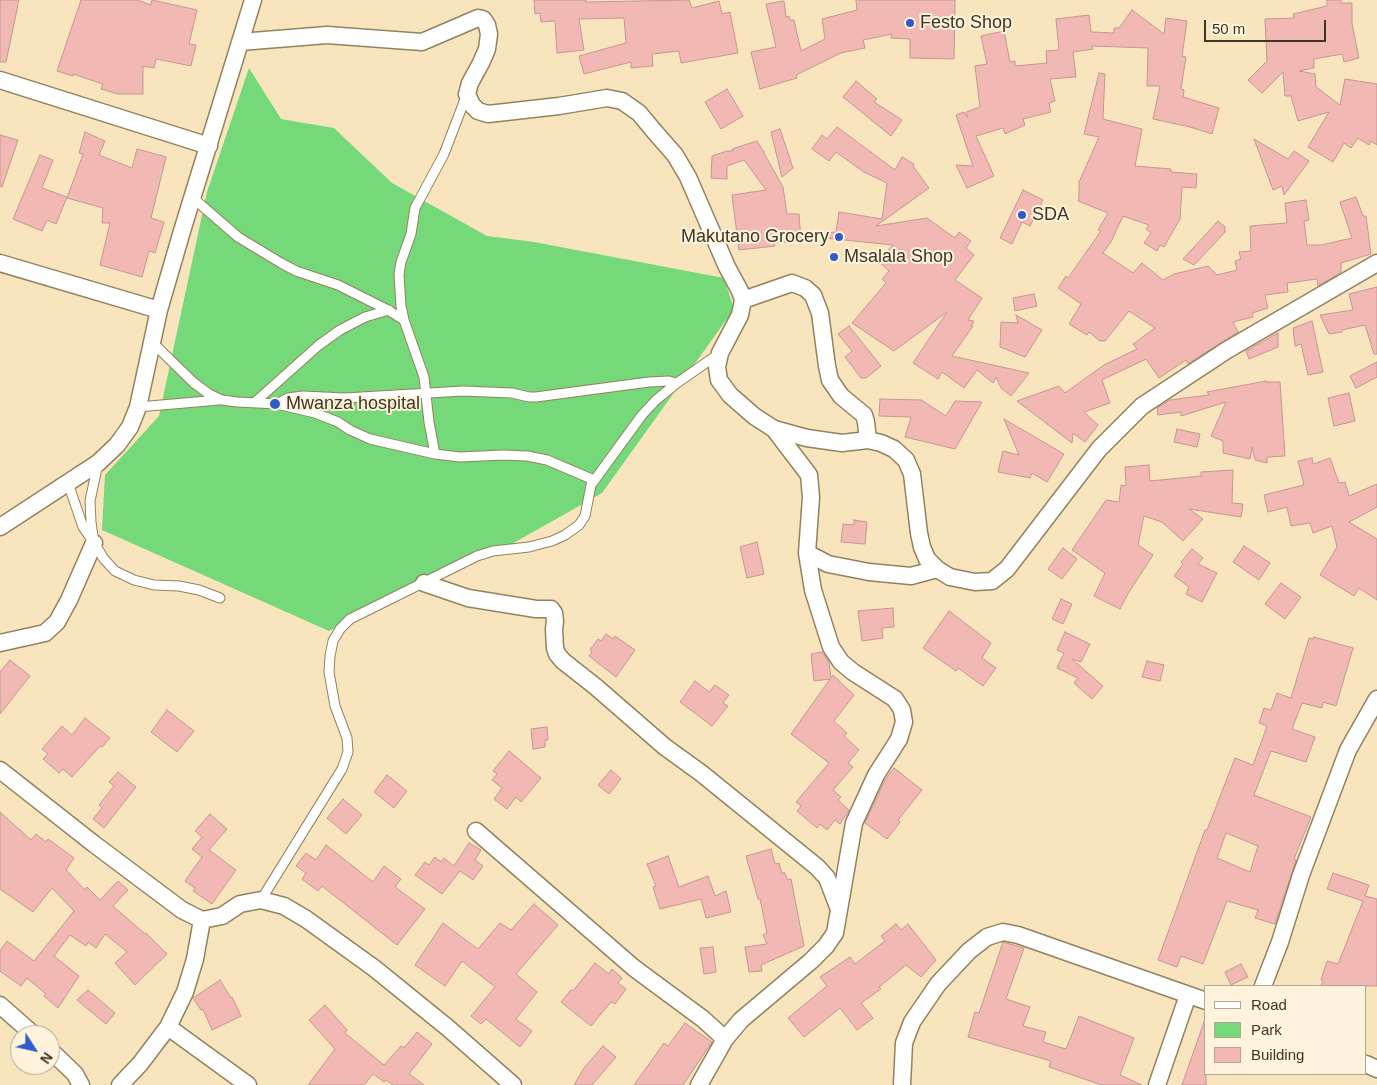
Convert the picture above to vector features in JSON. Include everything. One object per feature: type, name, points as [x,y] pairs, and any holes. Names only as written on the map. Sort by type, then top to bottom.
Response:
[{"type":"street","points":[[0,527],[98,463],[117,445],[130,427],[138,407],[160,310],[253,0]]},
{"type":"street","points":[[240,42],[327,34],[422,42],[478,18],[483,19],[489,34],[482,63],[470,83],[467,94],[472,105],[478,111],[488,114],[560,106],[607,98],[622,101],[639,114],[675,155],[688,176],[726,267],[740,291],[743,300],[740,315],[720,353],[717,367],[718,380],[730,395],[774,430],[809,475],[811,497],[808,553],[812,590],[831,647],[841,662],[895,699],[902,710],[904,722],[899,739],[876,775],[854,823],[835,934],[826,946],[741,1020],[726,1039],[699,1085]]},
{"type":"street","points":[[0,80],[209,146]]},
{"type":"street","points":[[0,263],[160,310]]},
{"type":"street","points":[[774,430],[808,438],[842,442],[868,440],[881,442],[894,449],[906,460],[912,474],[918,533],[927,559],[937,570],[950,577],[975,582],[992,581],[1007,569],[1026,546],[1098,449],[1142,406],[1227,350],[1377,263]]},
{"type":"street","points":[[743,300],[792,283],[805,288],[813,294],[820,313],[830,380],[841,396],[864,415],[868,440]]},
{"type":"street","points":[[0,642],[45,633],[57,622],[69,600],[94,542]]},
{"type":"street","points":[[808,553],[828,564],[869,572],[911,576],[937,570]]},
{"type":"street","points":[[424,583],[451,593],[482,601],[551,610],[556,621],[554,630],[555,648],[563,661],[665,747],[701,773],[812,863],[827,878],[839,910]]},
{"type":"street","points":[[1263,985],[1348,750],[1377,699]]},
{"type":"street","points":[[0,770],[160,894],[182,910],[202,920],[222,916],[240,904],[261,900],[284,906],[306,919],[374,968],[448,1028],[512,1085]]},
{"type":"street","points":[[476,831],[634,968],[703,1019],[726,1039]]},
{"type":"street","points":[[120,1085],[140,1064],[168,1028],[184,992],[195,959],[202,920]]},
{"type":"street","points":[[902,1085],[904,1043],[912,1022],[938,984],[968,951],[987,936],[1003,932],[1018,935],[1204,1000]]},
{"type":"street","points":[[1157,1085],[1188,995]]},
{"type":"street","points":[[0,1005],[23,1025]]},
{"type":"street","points":[[168,1028],[248,1085]]},
{"type":"street","points":[[60,1060],[75,1074],[81,1085]]},
{"type":"lane","points":[[435,454],[424,377],[401,306],[401,262],[411,234],[415,208],[444,154],[467,94]]},
{"type":"lane","points":[[193,198],[238,236],[282,264],[296,271],[338,285],[404,320]]},
{"type":"lane","points":[[254,403],[319,345],[340,330],[366,317],[401,306]]},
{"type":"lane","points":[[153,343],[194,383],[209,394],[222,400]]},
{"type":"lane","points":[[261,900],[342,769],[348,752],[347,738],[330,686],[329,664],[333,641],[340,629],[350,619],[477,556],[493,551],[529,547],[552,541],[579,525],[585,516],[589,489],[594,480],[642,414],[677,383],[720,353]]},
{"type":"lane","points":[[276,404],[288,398],[303,396],[345,398],[445,392],[500,392],[536,397],[649,382],[669,381],[677,383]]},
{"type":"lane","points":[[138,407],[222,400],[276,404],[326,416],[370,439],[435,454],[460,457],[528,456],[547,460],[594,480]]},
{"type":"lane","points":[[94,542],[90,501],[98,463]]},
{"type":"lane","points":[[68,483],[83,527],[104,560],[115,571],[134,580],[154,585],[179,586],[199,590],[220,598]]},
{"type":"green space","points":[[249,68],[281,119],[334,128],[392,183],[487,236],[534,242],[724,278],[734,309],[602,493],[496,553],[329,631],[102,530],[105,475],[159,416],[207,192]]},
{"type":"building","points":[[0,0],[19,0],[6,62],[0,62]]},
{"type":"building","points":[[81,0],[137,0],[151,5],[152,0],[197,10],[189,44],[196,45],[191,66],[156,59],[154,68],[143,66],[143,94],[118,94],[101,89],[103,84],[57,71]]},
{"type":"building","points":[[534,0],[586,0],[586,2],[689,0],[692,8],[719,1],[722,14],[730,12],[738,53],[681,63],[679,51],[652,54],[653,66],[631,68],[631,62],[584,74],[579,56],[626,43],[624,18],[579,19],[584,50],[557,53],[555,21],[541,22],[540,13],[535,14]]},
{"type":"building","points":[[856,0],[955,0],[954,59],[910,58],[910,39],[891,38],[892,34],[863,40],[865,48],[841,53],[796,75],[797,78],[760,89],[751,52],[776,47],[766,4],[784,1],[786,17],[789,16],[790,20],[794,20],[801,51],[825,39],[822,19],[857,10]]},
{"type":"building","points":[[1327,0],[1341,0],[1341,3],[1352,3],[1352,24],[1359,58],[1344,62],[1342,54],[1314,59],[1314,68],[1299,71],[1315,74],[1316,87],[1340,105],[1345,79],[1377,84],[1377,145],[1371,141],[1369,145],[1358,138],[1351,148],[1344,143],[1333,162],[1308,147],[1329,112],[1298,121],[1291,96],[1285,96],[1283,72],[1262,93],[1248,80],[1267,61],[1265,19],[1294,18],[1293,14],[1327,6]]},
{"type":"building","points":[[1132,10],[1164,34],[1166,18],[1187,21],[1182,56],[1186,57],[1181,89],[1184,90],[1183,97],[1219,108],[1212,134],[1153,119],[1160,86],[1147,86],[1148,48],[1092,46],[1093,49],[1073,52],[1076,77],[1050,79],[1055,101],[1049,103],[1051,112],[1023,119],[1025,125],[1005,134],[1003,128],[976,136],[994,176],[967,188],[956,165],[973,166],[956,115],[964,112],[968,117],[966,112],[980,107],[975,66],[987,64],[981,36],[1004,31],[1010,62],[1015,61],[1015,66],[1047,63],[1046,51],[1059,50],[1056,19],[1089,15],[1091,32],[1114,33],[1114,28],[1119,28]]},
{"type":"building","points":[[1099,73],[1105,74],[1103,119],[1142,129],[1135,166],[1171,169],[1171,172],[1197,174],[1196,188],[1182,187],[1180,219],[1164,247],[1160,245],[1157,251],[1144,243],[1151,233],[1146,229],[1149,225],[1123,216],[1111,242],[1103,253],[1133,273],[1142,263],[1163,280],[1174,274],[1208,266],[1217,275],[1237,270],[1235,261],[1241,259],[1239,252],[1251,251],[1250,226],[1287,223],[1285,203],[1306,200],[1309,220],[1304,221],[1307,245],[1321,245],[1352,238],[1340,202],[1356,197],[1363,216],[1366,216],[1371,254],[1341,263],[1341,272],[1318,286],[1317,279],[1287,283],[1288,292],[1265,295],[1268,308],[1252,313],[1253,317],[1233,322],[1238,332],[1188,364],[1186,360],[1159,378],[1146,359],[1102,380],[1110,403],[1084,412],[1098,425],[1085,442],[1073,433],[1072,443],[1017,401],[1059,386],[1065,393],[1104,365],[1137,349],[1133,344],[1155,328],[1129,311],[1105,341],[1100,341],[1089,332],[1087,335],[1069,324],[1081,304],[1058,288],[1066,276],[1068,278],[1101,231],[1098,230],[1108,213],[1078,201],[1079,182],[1099,137],[1084,134]]},
{"type":"building","points":[[856,81],[877,99],[874,102],[902,120],[891,136],[843,97]]},
{"type":"building","points":[[727,89],[743,116],[721,129],[705,102]]},
{"type":"building","points":[[837,127],[895,170],[902,157],[914,164],[913,166],[929,188],[876,226],[927,218],[955,238],[959,232],[971,241],[966,248],[974,255],[955,280],[982,298],[968,320],[974,321],[971,326],[973,326],[952,356],[1029,373],[1011,396],[1001,388],[996,377],[993,383],[977,370],[964,388],[942,372],[938,379],[913,363],[947,312],[894,351],[852,323],[886,283],[882,279],[889,271],[878,261],[893,245],[825,238],[825,233],[836,232],[839,212],[882,219],[887,183],[864,172],[836,152],[829,161],[812,149],[822,135],[827,139]]},
{"type":"building","points":[[780,129],[793,168],[782,177],[771,132]]},
{"type":"building","points":[[85,132],[105,141],[99,155],[132,168],[137,149],[166,157],[151,218],[164,222],[155,253],[149,251],[142,277],[100,265],[110,223],[102,223],[103,208],[67,198],[83,154],[79,153]]},
{"type":"building","points":[[0,135],[18,140],[2,187],[0,186]]},
{"type":"building","points":[[1254,139],[1288,159],[1294,151],[1309,161],[1284,195],[1282,186],[1273,190]]},
{"type":"building","points":[[757,141],[783,187],[787,214],[799,214],[801,241],[774,243],[775,246],[739,250],[732,195],[766,190],[744,160],[727,166],[727,179],[711,178],[712,156],[733,151],[732,149]]},
{"type":"building","points":[[40,155],[53,160],[42,188],[67,197],[56,224],[47,220],[42,231],[13,219]]},
{"type":"building","points":[[1023,190],[1043,200],[1030,226],[1022,222],[1012,244],[1000,238]]},
{"type":"building","points":[[1218,221],[1225,227],[1225,232],[1214,244],[1194,265],[1183,259]]},
{"type":"building","points":[[1377,287],[1377,354],[1374,354],[1365,325],[1329,334],[1320,315],[1353,310],[1349,294]]},
{"type":"building","points":[[1034,294],[1037,306],[1015,311],[1013,298]]},
{"type":"building","points":[[1016,315],[1042,330],[1025,357],[1000,347],[1001,322],[1018,323]]},
{"type":"building","points":[[1312,321],[1323,372],[1308,375],[1301,344],[1295,346],[1293,328]]},
{"type":"building","points":[[849,326],[881,366],[866,378],[861,378],[845,357],[852,351],[838,334]]},
{"type":"building","points":[[1278,333],[1278,347],[1249,359],[1246,351]]},
{"type":"building","points":[[1377,362],[1377,377],[1356,388],[1350,376]]},
{"type":"building","points":[[1266,381],[1280,382],[1285,456],[1267,457],[1267,463],[1255,460],[1252,447],[1250,459],[1223,453],[1223,441],[1211,436],[1226,402],[1181,416],[1181,412],[1158,415],[1157,408],[1170,400],[1209,395],[1207,392]]},
{"type":"building","points":[[1349,393],[1355,421],[1334,426],[1328,398]]},
{"type":"building","points":[[880,399],[921,400],[946,416],[955,401],[982,402],[955,449],[905,437],[911,417],[879,416]]},
{"type":"building","points":[[1004,419],[1064,454],[1047,482],[1032,473],[1030,478],[998,472],[1003,451],[1019,455]]},
{"type":"building","points":[[1177,429],[1200,434],[1197,447],[1174,442]]},
{"type":"building","points":[[1312,458],[1313,464],[1330,458],[1339,483],[1345,482],[1349,496],[1377,484],[1377,507],[1349,522],[1377,539],[1377,600],[1359,588],[1354,596],[1320,575],[1337,547],[1332,526],[1313,533],[1310,523],[1291,526],[1287,507],[1268,512],[1264,495],[1304,485],[1298,461]]},
{"type":"building","points":[[1149,465],[1150,481],[1201,476],[1201,472],[1233,470],[1232,503],[1243,504],[1241,517],[1189,509],[1203,519],[1183,541],[1162,522],[1144,516],[1138,545],[1153,555],[1120,609],[1094,596],[1105,573],[1072,550],[1106,500],[1119,502],[1121,485],[1126,486],[1125,467]]},
{"type":"building","points":[[854,520],[867,522],[865,544],[841,542],[843,524],[854,525]]},
{"type":"building","points":[[757,542],[764,574],[747,578],[740,547]]},
{"type":"building","points":[[1244,546],[1270,563],[1259,580],[1233,562]]},
{"type":"building","points":[[1063,548],[1077,559],[1062,579],[1048,569]]},
{"type":"building","points":[[1192,549],[1203,558],[1198,564],[1217,573],[1202,602],[1186,594],[1189,587],[1174,576],[1183,564],[1181,562]]},
{"type":"building","points":[[1281,583],[1301,597],[1285,619],[1265,604]]},
{"type":"building","points":[[1061,599],[1072,604],[1063,624],[1052,619]]},
{"type":"building","points":[[893,608],[894,627],[882,628],[883,638],[862,641],[858,611]]},
{"type":"building","points":[[949,611],[991,643],[982,658],[996,668],[983,686],[958,668],[956,671],[923,648]]},
{"type":"building","points":[[1065,632],[1090,644],[1081,662],[1072,659],[1103,686],[1092,699],[1074,683],[1078,678],[1057,668],[1064,653],[1057,650]]},
{"type":"building","points":[[606,634],[613,639],[615,636],[635,650],[616,677],[589,656],[592,652],[590,650],[598,639],[601,641]]},
{"type":"building","points":[[1314,637],[1353,648],[1336,706],[1323,702],[1322,708],[1302,703],[1292,729],[1315,737],[1306,762],[1271,751],[1254,795],[1311,817],[1294,859],[1296,860],[1275,924],[1255,918],[1258,910],[1227,901],[1203,964],[1181,956],[1177,967],[1158,960],[1205,830],[1207,830],[1235,758],[1253,765],[1267,726],[1259,723],[1264,708],[1271,710],[1277,693],[1291,698],[1309,638],[1314,639]],"holes":[[[1226,833],[1258,846],[1250,872],[1217,858]]]},
{"type":"building","points":[[822,652],[829,662],[831,678],[833,675],[854,695],[834,721],[847,733],[844,736],[859,750],[848,763],[853,767],[833,790],[841,797],[838,800],[849,810],[840,824],[835,820],[827,830],[820,824],[817,828],[797,811],[801,806],[796,802],[829,763],[791,734],[830,679],[814,681],[811,654]]},
{"type":"building","points":[[10,660],[30,676],[0,714],[0,672]]},
{"type":"building","points":[[1147,661],[1164,665],[1160,681],[1142,677]]},
{"type":"building","points":[[695,681],[709,692],[715,685],[729,695],[723,703],[728,706],[712,726],[680,702]]},
{"type":"building","points":[[167,710],[194,731],[177,752],[151,732]]},
{"type":"building","points":[[85,718],[110,738],[102,747],[100,746],[72,777],[63,769],[59,773],[43,759],[48,754],[42,749],[62,726],[72,735]]},
{"type":"building","points":[[547,727],[548,740],[545,740],[545,747],[533,749],[531,729]]},
{"type":"building","points":[[509,751],[541,778],[521,802],[516,797],[507,809],[494,799],[502,788],[492,780],[497,774],[493,771]]},
{"type":"building","points":[[894,768],[922,790],[898,820],[900,822],[887,839],[865,823],[885,780]]},
{"type":"building","points":[[611,770],[621,779],[609,794],[598,785]]},
{"type":"building","points":[[118,772],[136,787],[104,828],[93,819],[102,808],[99,805],[114,786],[109,782]]},
{"type":"building","points":[[387,775],[407,791],[394,808],[374,792]]},
{"type":"building","points":[[343,799],[362,815],[346,834],[327,818]]},
{"type":"building","points":[[0,812],[31,840],[36,834],[46,842],[48,839],[74,858],[66,870],[85,890],[87,887],[100,900],[118,881],[128,890],[113,906],[146,933],[167,954],[135,985],[115,963],[127,952],[105,934],[96,948],[88,942],[86,946],[70,935],[54,956],[79,976],[58,1008],[44,996],[46,994],[27,978],[21,986],[0,971],[0,951],[7,941],[34,961],[74,911],[52,888],[33,912],[0,889]]},
{"type":"building","points":[[210,814],[227,829],[209,850],[236,870],[212,904],[193,891],[195,888],[185,881],[202,857],[192,849],[202,837],[195,831]]},
{"type":"building","points":[[469,843],[481,850],[475,860],[483,866],[473,880],[460,871],[442,894],[415,875],[425,862],[429,865],[435,857],[441,862],[444,858],[454,866]]},
{"type":"building","points":[[326,845],[373,882],[384,866],[401,879],[395,887],[425,909],[397,945],[322,886],[318,891],[302,879],[306,873],[296,866],[306,853],[316,860]]},
{"type":"building","points":[[771,849],[775,864],[779,863],[782,874],[784,872],[788,880],[791,879],[804,946],[761,965],[762,971],[749,972],[745,947],[767,944],[763,935],[767,933],[760,899],[758,899],[746,856]]},
{"type":"building","points":[[668,856],[679,887],[708,876],[715,896],[726,891],[731,912],[706,918],[701,899],[660,909],[653,887],[656,886],[647,864]]},
{"type":"building","points":[[1333,873],[1369,885],[1365,896],[1377,899],[1377,986],[1321,985],[1323,981],[1321,980],[1327,961],[1338,964],[1363,901],[1327,889]]},
{"type":"building","points":[[534,904],[558,925],[516,974],[537,992],[516,1019],[532,1031],[520,1047],[486,1019],[481,1024],[471,1016],[495,987],[462,961],[445,986],[415,965],[443,923],[478,949],[500,923],[511,930]]},
{"type":"building","points":[[896,924],[901,930],[908,924],[936,960],[921,977],[906,965],[879,987],[881,989],[861,1003],[873,1018],[857,1030],[840,1008],[804,1037],[788,1018],[827,986],[820,977],[850,957],[855,964],[885,941],[881,936]]},
{"type":"building","points":[[1003,942],[1024,948],[1006,999],[1030,1007],[1023,1026],[1046,1032],[1043,1042],[1066,1049],[1079,1016],[1134,1038],[1120,1075],[1142,1085],[1102,1085],[1049,1067],[1051,1061],[968,1037],[975,1012],[979,1013]]},
{"type":"building","points":[[713,947],[716,972],[704,974],[700,948]]},
{"type":"building","points":[[595,963],[609,974],[612,969],[622,978],[618,983],[626,989],[615,1004],[610,1003],[591,1026],[561,1002],[571,990],[573,991]]},
{"type":"building","points":[[1241,964],[1248,977],[1231,985],[1225,972]]},
{"type":"building","points":[[220,980],[232,997],[241,1016],[212,1030],[203,1009],[201,1010],[193,998]]},
{"type":"building","points":[[88,990],[115,1013],[106,1024],[77,1000]]},
{"type":"building","points":[[325,1005],[347,1030],[345,1033],[384,1065],[401,1046],[404,1048],[417,1032],[432,1044],[409,1074],[424,1085],[393,1085],[386,1080],[384,1082],[373,1074],[364,1085],[308,1085],[335,1049],[309,1020]]},
{"type":"building","points":[[1204,1022],[1204,1075],[1206,1075],[1206,1085],[1182,1085]]},
{"type":"building","points":[[685,1023],[712,1042],[683,1085],[634,1085],[664,1043],[668,1046]]},
{"type":"building","points":[[603,1046],[616,1057],[592,1085],[574,1085],[584,1068]]},
{"type":"place","name":"Festo Shop","points":[[910,23]]},
{"type":"place","name":"SDA","points":[[1022,215]]},
{"type":"place","name":"Makutano Grocery","points":[[839,237]]},
{"type":"place","name":"Msalala Shop","points":[[834,257]]},
{"type":"place","name":"Mwanza hospital","points":[[275,404]]}]
